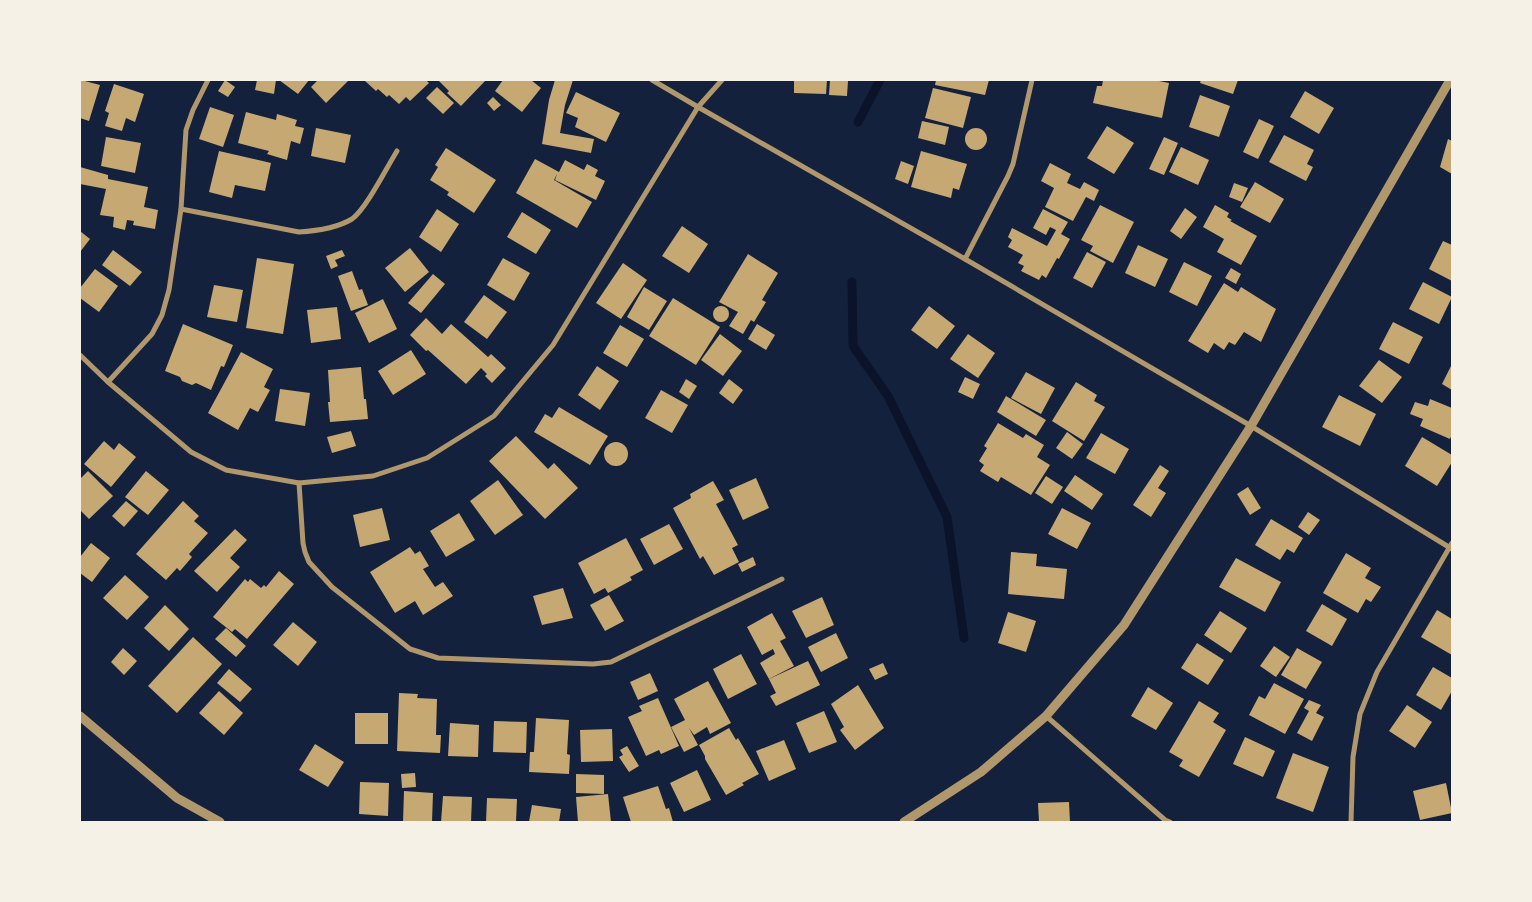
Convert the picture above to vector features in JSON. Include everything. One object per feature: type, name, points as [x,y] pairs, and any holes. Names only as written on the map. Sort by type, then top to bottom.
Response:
[{"type":"street","points":[[108,382],[152,334],[162,315],[169,290],[181,209],[186,130],[193,110],[208,80]]},
{"type":"street","points":[[652,80],[965,259],[1251,426],[1451,546],[1377,672],[1360,714],[1353,757],[1351,822]]},
{"type":"street","points":[[80,355],[108,382],[191,452],[226,470],[299,483],[373,476],[427,458],[494,416],[553,346],[698,108],[722,80]]},
{"type":"street","points":[[965,259],[1013,164],[1032,80]]},
{"type":"street","points":[[904,822],[981,772],[1046,716],[1124,625],[1251,426],[1450,80]]},
{"type":"street","points":[[181,209],[299,232],[317,231],[352,219],[363,208],[397,151]]},
{"type":"street","points":[[299,483],[303,543],[308,562],[332,587],[410,649],[438,658],[593,664],[611,662],[782,579]]},
{"type":"street","points":[[80,716],[177,798],[220,822]]},
{"type":"street","points":[[1046,716],[1167,821]]},
{"type":"building","points":[[81,80],[100,85],[89,121],[80,118]]},
{"type":"building","points":[[225,80],[235,87],[228,97],[218,91]]},
{"type":"building","points":[[257,80],[276,80],[274,94],[255,90]]},
{"type":"building","points":[[279,80],[309,80],[298,94]]},
{"type":"building","points":[[318,80],[349,80],[326,103],[311,87]]},
{"type":"building","points":[[364,80],[426,80],[429,83],[410,101],[406,97],[399,104],[389,95],[387,97],[378,89],[376,91]]},
{"type":"building","points":[[438,80],[486,80],[461,106],[447,93],[449,91]]},
{"type":"building","points":[[503,80],[531,80],[541,88],[522,112],[495,91]]},
{"type":"building","points":[[555,80],[573,80],[565,105],[560,133],[594,139],[591,153],[542,144],[549,100]]},
{"type":"building","points":[[794,80],[827,80],[826,94],[794,93]]},
{"type":"building","points":[[830,80],[848,81],[847,96],[829,95]]},
{"type":"building","points":[[936,80],[989,80],[985,95],[935,85]]},
{"type":"building","points":[[1103,80],[1154,80],[1169,83],[1162,118],[1093,103],[1097,86],[1102,86]]},
{"type":"building","points":[[1201,80],[1238,80],[1233,94],[1200,83]]},
{"type":"building","points":[[114,84],[144,94],[135,122],[126,118],[122,131],[105,126],[109,113],[105,111]]},
{"type":"building","points":[[437,87],[454,103],[443,114],[426,98]]},
{"type":"building","points":[[933,88],[971,97],[963,128],[925,118]]},
{"type":"building","points":[[1305,91],[1334,108],[1319,134],[1290,117]]},
{"type":"building","points":[[576,92],[620,113],[606,142],[575,127],[578,118],[566,113]]},
{"type":"building","points":[[1200,95],[1230,106],[1219,137],[1189,127]]},
{"type":"building","points":[[493,97],[501,105],[494,111],[487,103]]},
{"type":"building","points":[[210,107],[234,115],[223,147],[199,139]]},
{"type":"building","points":[[246,112],[276,120],[277,114],[297,120],[295,126],[304,128],[300,144],[291,141],[287,160],[267,154],[269,151],[238,143]]},
{"type":"building","points":[[1259,119],[1274,126],[1258,159],[1243,152]]},
{"type":"building","points":[[922,121],[949,127],[945,145],[918,138]]},
{"type":"building","points":[[1107,126],[1134,143],[1114,174],[1087,158]]},
{"type":"building","points":[[316,128],[351,135],[345,163],[311,156]]},
{"type":"building","points":[[976,128],[984,131],[987,139],[984,147],[976,150],[968,147],[965,139],[968,131]]},
{"type":"building","points":[[1284,135],[1314,150],[1307,164],[1313,167],[1306,181],[1269,162]]},
{"type":"building","points":[[106,137],[141,143],[135,173],[101,166]]},
{"type":"building","points":[[1164,137],[1178,143],[1164,175],[1149,169]]},
{"type":"building","points":[[1448,139],[1452,141],[1452,174],[1440,167]]},
{"type":"building","points":[[1181,147],[1209,160],[1198,185],[1169,172]]},
{"type":"building","points":[[446,148],[496,180],[474,213],[447,195],[449,192],[430,180],[438,167],[435,165]]},
{"type":"building","points":[[219,151],[271,163],[265,191],[235,185],[232,198],[209,192]]},
{"type":"building","points":[[921,151],[967,164],[959,190],[953,188],[951,198],[911,187]]},
{"type":"building","points":[[535,159],[559,172],[565,160],[584,170],[587,164],[598,170],[595,176],[605,181],[596,200],[555,180],[557,174],[554,180],[592,202],[577,228],[516,193]]},
{"type":"building","points":[[901,161],[914,166],[908,184],[895,179]]},
{"type":"building","points":[[1050,163],[1071,174],[1067,183],[1080,189],[1084,182],[1099,190],[1094,201],[1086,197],[1073,221],[1045,207],[1054,188],[1041,181]]},
{"type":"building","points":[[80,167],[108,175],[108,179],[148,187],[144,207],[158,210],[155,229],[133,225],[134,221],[127,220],[125,230],[113,227],[114,217],[100,215],[106,189],[80,184]]},
{"type":"building","points":[[1255,182],[1284,199],[1270,223],[1240,207]]},
{"type":"building","points":[[1234,183],[1248,188],[1242,202],[1229,197]]},
{"type":"building","points":[[1100,205],[1134,222],[1113,263],[1090,251],[1093,246],[1081,240]]},
{"type":"building","points":[[1215,205],[1229,213],[1227,217],[1232,220],[1230,221],[1257,236],[1241,265],[1217,252],[1224,239],[1203,227]]},
{"type":"building","points":[[1185,208],[1197,217],[1181,239],[1170,231]]},
{"type":"building","points":[[437,209],[459,224],[441,252],[419,237]]},
{"type":"building","points":[[1043,209],[1068,222],[1061,234],[1070,239],[1046,278],[1042,275],[1039,280],[1021,271],[1024,266],[1018,263],[1023,255],[1008,247],[1012,240],[1008,237],[1012,228],[1047,246],[1056,230],[1050,227],[1046,235],[1033,228]]},
{"type":"building","points":[[522,212],[551,230],[536,254],[507,237]]},
{"type":"building","points":[[682,226],[708,244],[689,273],[662,256]]},
{"type":"building","points":[[80,231],[90,239],[80,252]]},
{"type":"building","points":[[1443,241],[1452,245],[1452,281],[1429,269]]},
{"type":"building","points":[[1138,245],[1168,259],[1155,287],[1125,273]]},
{"type":"building","points":[[410,248],[429,272],[405,292],[385,268]]},
{"type":"building","points":[[113,250],[142,272],[130,286],[102,265]]},
{"type":"building","points":[[342,250],[345,256],[335,260],[338,266],[331,269],[326,256]]},
{"type":"building","points":[[1087,252],[1106,262],[1092,288],[1073,278]]},
{"type":"building","points":[[748,254],[778,273],[762,300],[766,302],[754,322],[751,320],[743,334],[729,326],[738,312],[719,302]]},
{"type":"building","points":[[257,258],[294,264],[283,334],[246,328]]},
{"type":"building","points":[[503,258],[530,273],[514,301],[487,285]]},
{"type":"building","points":[[1184,262],[1212,276],[1197,306],[1169,292]]},
{"type":"building","points":[[623,263],[647,280],[621,319],[596,303]]},
{"type":"building","points":[[1231,268],[1241,274],[1236,284],[1225,278]]},
{"type":"building","points":[[95,269],[118,286],[99,312],[80,298],[80,288]]},
{"type":"building","points":[[352,271],[359,290],[362,289],[368,305],[351,311],[338,276]]},
{"type":"building","points":[[433,274],[445,284],[421,313],[408,303]]},
{"type":"building","points":[[1423,282],[1452,297],[1439,324],[1409,309]]},
{"type":"building","points":[[1224,283],[1238,292],[1241,287],[1276,309],[1261,342],[1244,332],[1235,345],[1229,342],[1224,350],[1214,343],[1208,353],[1188,341]]},
{"type":"building","points":[[214,285],[243,290],[237,322],[207,317]]},
{"type":"building","points":[[644,287],[667,301],[649,330],[627,317]]},
{"type":"building","points":[[484,295],[507,312],[487,339],[464,322]]},
{"type":"building","points":[[673,298],[720,327],[696,365],[649,336]]},
{"type":"building","points":[[383,299],[397,329],[369,343],[355,313]]},
{"type":"building","points":[[718,306],[724,306],[729,311],[727,320],[718,322],[713,317],[713,311]]},
{"type":"building","points":[[929,306],[955,326],[937,349],[911,330]]},
{"type":"building","points":[[337,307],[341,339],[311,343],[307,310]]},
{"type":"building","points":[[426,318],[442,334],[451,324],[488,357],[491,354],[506,368],[492,383],[485,376],[487,374],[481,368],[466,384],[428,350],[426,351],[410,335]]},
{"type":"building","points":[[1393,322],[1423,337],[1409,364],[1379,349]]},
{"type":"building","points":[[183,324],[233,345],[224,367],[221,366],[211,390],[196,383],[192,385],[182,381],[180,377],[165,371]]},
{"type":"building","points":[[757,324],[775,335],[766,350],[748,339]]},
{"type":"building","points":[[620,325],[644,339],[627,367],[603,353]]},
{"type":"building","points":[[720,334],[742,351],[723,376],[701,360]]},
{"type":"building","points":[[968,334],[995,353],[978,378],[950,359]]},
{"type":"building","points":[[411,350],[426,374],[393,395],[378,371]]},
{"type":"building","points":[[241,352],[273,369],[264,387],[270,390],[258,412],[250,408],[238,430],[208,413]]},
{"type":"building","points":[[1379,360],[1402,377],[1382,403],[1359,386]]},
{"type":"building","points":[[1452,364],[1452,390],[1442,384]]},
{"type":"building","points":[[597,366],[619,381],[600,410],[578,395]]},
{"type":"building","points":[[361,367],[368,419],[330,422],[328,370]]},
{"type":"building","points":[[1026,372],[1055,388],[1041,414],[1011,398]]},
{"type":"building","points":[[965,377],[980,384],[973,399],[958,392]]},
{"type":"building","points":[[686,379],[697,386],[689,399],[679,392]]},
{"type":"building","points":[[729,379],[743,390],[733,404],[719,393]]},
{"type":"building","points":[[1076,382],[1097,395],[1094,401],[1105,407],[1084,441],[1052,421]]},
{"type":"building","points":[[280,389],[310,393],[305,426],[275,421]]},
{"type":"building","points":[[661,390],[688,405],[672,433],[645,418]]},
{"type":"building","points":[[1339,395],[1376,414],[1360,446],[1322,427]]},
{"type":"building","points":[[1006,396],[1046,420],[1036,436],[997,412]]},
{"type":"building","points":[[1430,399],[1452,408],[1452,434],[1450,439],[1420,426],[1423,419],[1410,414],[1415,402],[1428,406]]},
{"type":"building","points":[[559,407],[608,436],[590,465],[534,432],[545,414],[552,418]]},
{"type":"building","points":[[998,423],[1023,438],[1026,434],[1044,445],[1037,457],[1050,465],[1031,495],[1001,477],[998,482],[980,471],[984,465],[979,461],[987,448],[984,446]]},
{"type":"building","points":[[351,431],[356,446],[332,453],[327,437]]},
{"type":"building","points":[[1067,432],[1083,444],[1072,459],[1056,448]]},
{"type":"building","points":[[1101,433],[1129,449],[1115,474],[1086,458]]},
{"type":"building","points":[[516,436],[548,469],[554,463],[578,488],[545,519],[489,461]]},
{"type":"building","points":[[1422,437],[1452,455],[1452,462],[1437,486],[1405,466]]},
{"type":"building","points":[[104,441],[114,450],[119,443],[136,457],[111,487],[84,464]]},
{"type":"building","points":[[616,442],[621,443],[627,449],[627,459],[621,465],[616,466],[611,465],[605,459],[604,454],[605,449],[611,443]]},
{"type":"building","points":[[1160,465],[1169,471],[1158,488],[1166,493],[1151,517],[1133,505]]},
{"type":"building","points":[[88,471],[113,496],[89,519],[80,510],[80,479]]},
{"type":"building","points":[[146,471],[169,490],[148,515],[125,497]]},
{"type":"building","points":[[1075,475],[1103,494],[1092,510],[1064,491]]},
{"type":"building","points":[[1046,476],[1063,487],[1052,504],[1035,493]]},
{"type":"building","points":[[756,478],[769,508],[743,520],[729,490]]},
{"type":"building","points":[[498,480],[523,515],[495,535],[470,501]]},
{"type":"building","points":[[713,481],[724,500],[716,504],[738,545],[732,548],[739,562],[714,575],[703,556],[700,559],[673,508],[691,498],[690,494]]},
{"type":"building","points":[[1248,487],[1261,508],[1250,515],[1237,494]]},
{"type":"building","points":[[126,501],[138,511],[124,527],[112,516]]},
{"type":"building","points":[[183,501],[199,516],[194,521],[208,533],[189,554],[192,557],[180,571],[177,568],[166,580],[136,554]]},
{"type":"building","points":[[382,508],[390,540],[360,547],[353,515]]},
{"type":"building","points":[[1062,508],[1091,523],[1077,549],[1048,534]]},
{"type":"building","points":[[1308,512],[1320,520],[1309,535],[1298,527]]},
{"type":"building","points":[[459,513],[475,540],[446,557],[430,531]]},
{"type":"building","points":[[1271,519],[1303,538],[1294,553],[1287,549],[1280,560],[1255,545]]},
{"type":"building","points":[[669,524],[683,549],[654,565],[640,539]]},
{"type":"building","points":[[235,529],[247,540],[230,558],[240,567],[217,592],[194,571]]},
{"type":"building","points":[[626,538],[643,570],[630,577],[632,580],[608,593],[605,588],[594,594],[578,563]]},
{"type":"building","points":[[91,543],[110,558],[92,582],[80,573],[80,557]]},
{"type":"building","points":[[410,547],[415,554],[420,551],[429,566],[423,569],[435,587],[443,582],[453,596],[423,615],[415,601],[395,613],[370,572]]},
{"type":"building","points":[[1011,552],[1037,554],[1036,566],[1067,569],[1064,599],[1008,594]]},
{"type":"building","points":[[1346,553],[1371,568],[1365,578],[1381,587],[1371,602],[1366,599],[1358,613],[1323,593]]},
{"type":"building","points":[[753,557],[756,565],[742,572],[738,564]]},
{"type":"building","points":[[1236,558],[1281,582],[1265,612],[1219,587]]},
{"type":"building","points":[[279,571],[294,584],[247,639],[235,629],[232,632],[213,617],[245,579],[248,582],[250,579],[261,588],[264,585],[266,587]]},
{"type":"building","points":[[125,575],[149,597],[127,620],[103,598]]},
{"type":"building","points":[[563,588],[573,618],[542,625],[533,596]]},
{"type":"building","points":[[609,595],[624,621],[605,631],[590,605]]},
{"type":"building","points":[[822,597],[834,625],[806,638],[792,611]]},
{"type":"building","points":[[1322,604],[1347,619],[1332,646],[1306,631]]},
{"type":"building","points":[[165,605],[189,629],[169,651],[144,628]]},
{"type":"building","points":[[1437,610],[1452,619],[1452,655],[1421,637]]},
{"type":"building","points":[[1220,611],[1247,628],[1231,653],[1204,635]]},
{"type":"building","points":[[1008,612],[1036,621],[1026,652],[998,643]]},
{"type":"building","points":[[772,613],[786,638],[780,641],[794,666],[769,679],[760,663],[775,654],[773,649],[762,655],[747,627]]},
{"type":"building","points":[[293,622],[317,642],[298,666],[273,645]]},
{"type":"building","points":[[226,628],[246,646],[236,657],[215,639]]},
{"type":"building","points":[[836,633],[848,658],[821,672],[808,647]]},
{"type":"building","points":[[193,637],[222,664],[177,713],[148,686]]},
{"type":"building","points":[[1197,643],[1224,660],[1208,685],[1181,668]]},
{"type":"building","points":[[1274,646],[1290,657],[1276,677],[1260,666]]},
{"type":"building","points":[[123,648],[137,661],[124,675],[111,662]]},
{"type":"building","points":[[1297,648],[1322,662],[1306,689],[1281,675]]},
{"type":"building","points":[[741,654],[757,684],[728,699],[713,669]]},
{"type":"building","points":[[808,661],[820,685],[776,706],[770,696],[776,693],[769,679]]},
{"type":"building","points":[[883,663],[888,674],[875,680],[869,669]]},
{"type":"building","points":[[1433,667],[1452,678],[1452,691],[1441,710],[1416,695]]},
{"type":"building","points":[[229,669],[252,689],[240,702],[217,683]]},
{"type":"building","points":[[650,673],[658,691],[638,700],[630,682]]},
{"type":"building","points":[[708,681],[731,723],[710,734],[707,727],[694,735],[689,728],[698,745],[684,752],[671,727],[685,720],[674,699]]},
{"type":"building","points":[[1274,683],[1304,699],[1285,734],[1249,715],[1259,696],[1265,699]]},
{"type":"building","points":[[858,685],[884,728],[855,750],[840,730],[844,727],[831,704]]},
{"type":"building","points":[[1148,687],[1173,703],[1156,730],[1131,716]]},
{"type":"building","points":[[219,691],[243,713],[224,735],[199,713]]},
{"type":"building","points":[[399,693],[418,694],[417,698],[437,699],[436,735],[441,735],[440,753],[397,751]]},
{"type":"building","points":[[658,698],[679,746],[661,754],[659,750],[646,756],[628,717],[642,711],[639,706]]},
{"type":"building","points":[[1309,700],[1321,705],[1316,713],[1324,717],[1312,741],[1297,733],[1309,711],[1304,708]]},
{"type":"building","points":[[1199,701],[1219,713],[1213,722],[1226,730],[1199,777],[1179,766],[1183,760],[1169,752]]},
{"type":"building","points":[[1407,705],[1432,722],[1415,748],[1389,731]]},
{"type":"building","points":[[824,711],[837,742],[809,753],[796,723]]},
{"type":"building","points":[[355,713],[388,713],[388,744],[355,744]]},
{"type":"building","points":[[536,718],[569,720],[567,754],[570,755],[569,774],[529,772],[530,752],[534,752]]},
{"type":"building","points":[[494,721],[527,722],[526,753],[493,752]]},
{"type":"building","points":[[450,723],[479,725],[478,757],[448,756]]},
{"type":"building","points":[[729,728],[736,740],[738,738],[759,774],[742,783],[744,785],[726,795],[699,745]]},
{"type":"building","points":[[612,729],[613,761],[581,762],[580,730]]},
{"type":"building","points":[[1245,737],[1275,751],[1263,777],[1233,764]]},
{"type":"building","points":[[784,740],[796,769],[769,781],[756,751]]},
{"type":"building","points":[[315,744],[344,762],[328,787],[299,770]]},
{"type":"building","points":[[627,746],[639,766],[629,772],[619,757],[623,755],[620,750]]},
{"type":"building","points":[[1293,753],[1329,767],[1313,812],[1276,798]]},
{"type":"building","points":[[697,770],[711,800],[684,812],[670,783]]},
{"type":"building","points":[[415,773],[416,787],[402,788],[401,774]]},
{"type":"building","points":[[576,774],[604,775],[604,794],[576,793]]},
{"type":"building","points":[[360,782],[389,783],[388,816],[359,814]]},
{"type":"building","points":[[1446,783],[1452,813],[1420,820],[1413,791]]},
{"type":"building","points":[[658,786],[666,809],[669,808],[673,822],[631,822],[623,797]]},
{"type":"building","points":[[404,791],[433,793],[432,822],[403,822]]},
{"type":"building","points":[[608,794],[611,822],[578,822],[576,797]]},
{"type":"building","points":[[443,796],[472,797],[471,822],[441,822]]},
{"type":"building","points":[[487,798],[517,799],[516,822],[486,822]]},
{"type":"building","points":[[1069,802],[1070,822],[1039,822],[1038,803]]},
{"type":"building","points":[[532,805],[561,809],[559,822],[529,822]]},
{"type":"waterway","points":[[858,122],[880,80]]},
{"type":"waterway","points":[[852,282],[853,346],[888,396],[947,517],[964,638]]}]
